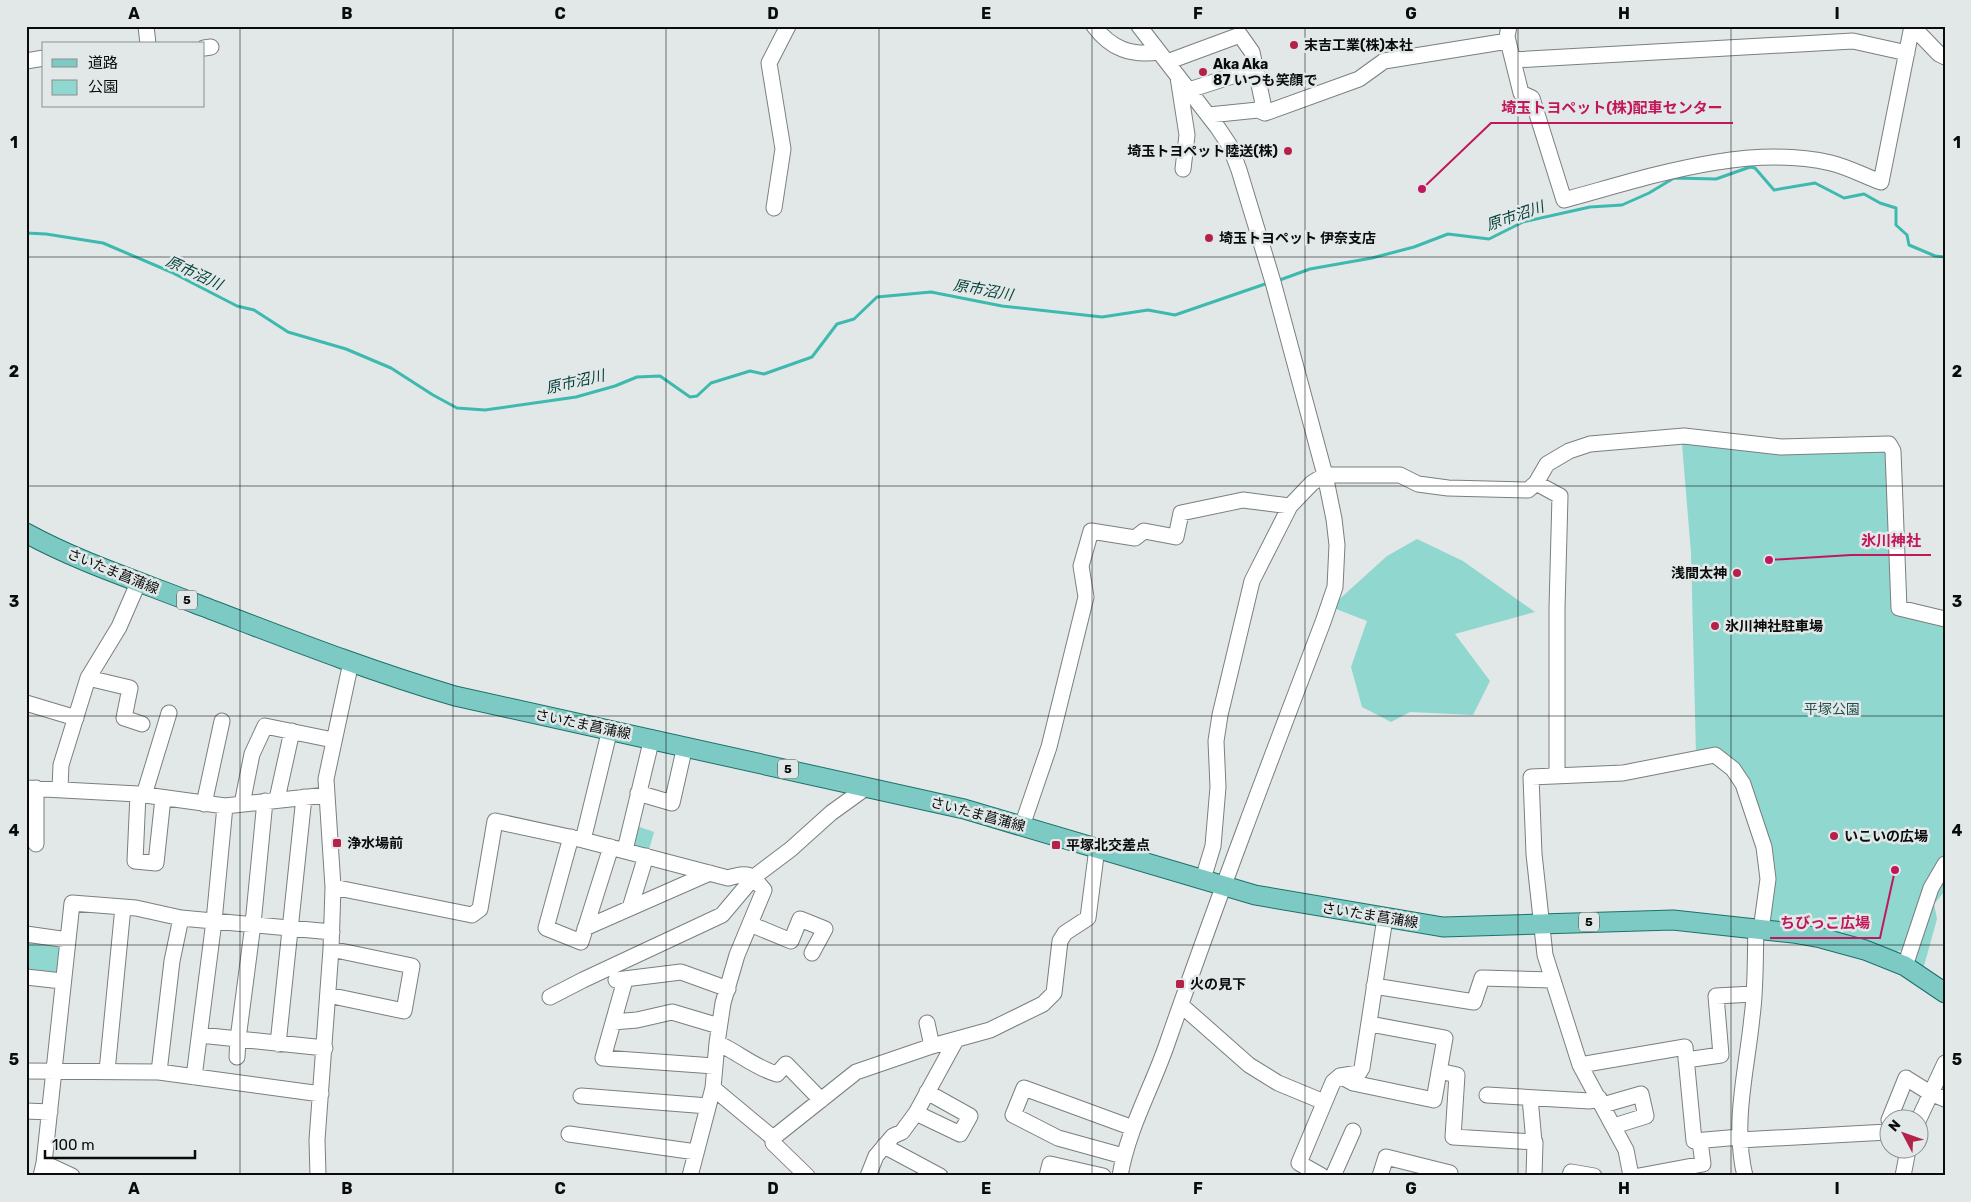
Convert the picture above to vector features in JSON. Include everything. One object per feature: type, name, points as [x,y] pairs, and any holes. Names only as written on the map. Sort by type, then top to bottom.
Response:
[{"type":"main road","name":"さいたま菖蒲線","points":[[26,533],[73,556],[350,662],[455,696],[867,787],[1022,826],[1264,897],[1443,927],[1673,920],[1758,929],[1821,938],[1865,950],[1905,966],[1945,993]]},
{"type":"street","points":[[146,26],[148,42]]},
{"type":"street","points":[[774,208],[783,149],[769,64],[788,26]]},
{"type":"street","points":[[1094,26],[1107,42],[1125,51],[1163,57],[1240,35],[1252,52],[1254,69],[1265,113]]},
{"type":"street","points":[[1120,1176],[1123,1156],[1133,1128],[1155,1078],[1223,886],[1335,587],[1337,545],[1324,475],[1272,279],[1230,146],[1209,115],[1139,26]]},
{"type":"street","points":[[1209,115],[1258,110],[1265,113],[1359,79],[1384,61],[1509,34],[1521,93],[1532,98],[1564,200],[1708,162],[1783,158],[1830,163],[1881,182],[1912,26]]},
{"type":"street","points":[[1912,26],[1939,54],[1945,57]]},
{"type":"street","points":[[1513,60],[1853,41],[1907,53]]},
{"type":"street","points":[[26,60],[42,58]]},
{"type":"street","points":[[1189,90],[1254,69]]},
{"type":"street","points":[[1178,76],[1187,135],[1183,169]]},
{"type":"street","points":[[1202,879],[1213,846],[1218,787],[1216,741],[1220,715],[1252,581],[1290,506],[1312,483],[1324,475],[1400,475],[1418,484],[1448,488],[1528,490],[1536,483],[1547,464],[1569,451],[1590,444],[1684,436],[1781,447],[1889,444],[1893,451],[1899,608],[1945,619]]},
{"type":"street","points":[[1536,483],[1560,496],[1557,608],[1557,775]]},
{"type":"street","points":[[1022,826],[1049,747],[1086,597],[1081,566],[1091,531],[1135,538],[1144,531],[1176,537],[1182,513],[1243,500],[1290,506]]},
{"type":"street","points":[[60,788],[61,765],[88,678],[119,627],[139,581]]},
{"type":"street","points":[[318,1176],[317,1140],[325,1048],[333,887],[326,779],[350,662]]},
{"type":"street","points":[[88,678],[130,688],[124,718],[142,724]]},
{"type":"street","points":[[26,703],[76,718]]},
{"type":"street","points":[[163,798],[156,863],[135,861],[141,794],[169,713]]},
{"type":"street","points":[[204,804],[222,721]]},
{"type":"street","points":[[242,804],[252,754],[264,726],[333,740]]},
{"type":"street","points":[[610,729],[577,838],[546,928],[581,942],[638,793],[652,738]]},
{"type":"street","points":[[237,1057],[271,800],[292,731]]},
{"type":"street","points":[[638,793],[672,803],[686,746]]},
{"type":"street","points":[[1631,1176],[1626,1150],[1580,1065],[1545,955],[1534,854],[1531,777],[1623,773],[1716,755],[1733,769],[1743,784],[1764,846],[1768,879],[1758,929],[1742,1093],[1740,1138],[1745,1176]]},
{"type":"street","points":[[550,997],[722,915],[754,877],[786,853],[831,813],[867,787]]},
{"type":"street","points":[[36,844],[31,788],[60,788],[141,794],[225,806],[327,795]]},
{"type":"street","points":[[278,1044],[304,798]]},
{"type":"street","points":[[194,1077],[214,921],[225,806]]},
{"type":"street","points":[[333,887],[472,915],[480,910],[495,821],[577,838],[728,878],[745,873],[754,877],[764,890],[737,955],[728,989],[719,1026],[713,1088],[690,1176]]},
{"type":"street","points":[[773,1138],[856,1072],[999,1026],[1043,1004],[1054,993],[1060,940],[1065,933],[1088,918],[1097,848]]},
{"type":"street","points":[[630,908],[646,856]]},
{"type":"street","points":[[1905,966],[1931,888],[1945,864]]},
{"type":"street","points":[[585,928],[710,873]]},
{"type":"street","points":[[72,1176],[42,1169],[55,1071],[62,982],[72,903],[124,907],[181,918],[332,932]]},
{"type":"street","points":[[108,1071],[124,907]]},
{"type":"street","points":[[159,1072],[172,961],[181,918]]},
{"type":"street","points":[[1322,1176],[1299,1163],[1334,1082],[1340,1076],[1359,1073],[1362,1068],[1385,918]]},
{"type":"street","points":[[750,924],[791,941],[800,920],[825,929],[812,953]]},
{"type":"street","points":[[26,934],[68,940]]},
{"type":"street","points":[[328,995],[404,1011],[412,966],[331,949]]},
{"type":"street","points":[[620,962],[616,980],[680,972],[728,989]]},
{"type":"street","points":[[26,977],[62,982]]},
{"type":"street","points":[[1374,986],[1474,1002],[1482,978],[1552,980]]},
{"type":"street","points":[[625,980],[602,1058],[714,1066]]},
{"type":"street","points":[[1686,1060],[1721,1054],[1716,996],[1753,994]]},
{"type":"street","points":[[1181,1005],[1249,1065],[1278,1083],[1324,1102]]},
{"type":"street","points":[[613,1022],[637,1020],[672,1012],[719,1026]]},
{"type":"street","points":[[927,1022],[932,1046]]},
{"type":"street","points":[[1340,1076],[1353,1083],[1434,1100],[1445,1038],[1370,1024]]},
{"type":"street","points":[[200,1035],[325,1048]]},
{"type":"street","points":[[868,1176],[876,1156],[893,1136],[902,1132],[916,1113],[956,1040]]},
{"type":"street","points":[[717,1042],[736,1051],[762,1070],[777,1074],[786,1064],[821,1100]]},
{"type":"street","points":[[1580,1065],[1684,1047],[1694,1141],[1878,1127]]},
{"type":"street","points":[[1923,1110],[1945,1063]]},
{"type":"street","points":[[26,1071],[159,1072],[321,1094]]},
{"type":"street","points":[[1439,1071],[1457,1075],[1452,1137],[1534,1142]]},
{"type":"street","points":[[1894,1110],[1906,1078],[1930,1093],[1945,1099]]},
{"type":"street","points":[[713,1088],[773,1138],[773,1143],[784,1155],[808,1176]]},
{"type":"street","points":[[1123,1156],[1058,1138],[1013,1116],[1024,1088],[1133,1128]]},
{"type":"street","points":[[916,1113],[960,1134],[970,1116],[927,1092]]},
{"type":"street","points":[[1487,1096],[1600,1102],[1641,1094],[1646,1116],[1614,1126]]},
{"type":"street","points":[[580,1096],[708,1106]]},
{"type":"street","points":[[1530,1098],[1536,1157],[1534,1176]]},
{"type":"street","points":[[26,1111],[50,1112]]},
{"type":"street","points":[[1333,1176],[1353,1131]]},
{"type":"street","points":[[569,1134],[696,1152]]},
{"type":"street","points":[[1638,1176],[1703,1164],[1700,1140]]},
{"type":"street","points":[[884,1146],[940,1176]]},
{"type":"street","points":[[1380,1176],[1386,1157],[1450,1173],[1449,1176]]},
{"type":"street","points":[[1903,1176],[1906,1160]]},
{"type":"street","points":[[1047,1176],[1050,1164],[1103,1176]]},
{"type":"street","points":[[1570,1176],[1571,1172],[1594,1176]]},
{"type":"green space","name":"平塚公園","points":[[1686,439],[1883,450],[1889,455],[1895,614],[1945,625],[1945,852],[1925,883],[1902,950],[1894,953],[1766,921],[1772,879],[1737,768],[1696,754],[1691,553],[1682,444]]},
{"type":"green space","points":[[1417,539],[1463,561],[1535,612],[1455,634],[1490,681],[1473,715],[1410,712],[1391,722],[1362,707],[1351,667],[1367,621],[1336,609],[1334,604],[1387,556]]},
{"type":"green space","points":[[634,825],[654,832],[648,853],[631,848]]},
{"type":"green space","points":[[1945,874],[1945,891],[1934,904],[1937,919],[1924,966],[1917,963],[1913,954]]},
{"type":"green space","points":[[26,938],[61,945],[59,974],[26,973]]},
{"type":"waterway","name":"原市沼川","points":[[1277,281],[1310,269],[1372,258],[1414,247],[1448,234],[1489,239],[1523,222],[1590,207],[1622,205],[1649,193],[1674,178],[1716,179],[1750,167],[1755,168],[1774,190],[1815,183],[1844,198],[1864,194],[1880,203],[1896,208],[1896,225],[1907,235],[1909,245],[1935,256],[1945,257]]},
{"type":"waterway","name":"原市沼川","points":[[26,233],[46,234],[103,243],[171,272],[237,306],[254,310],[288,332],[346,349],[391,368],[457,408],[485,410],[576,397],[615,386],[637,377],[660,376],[690,397],[697,396],[711,383],[750,371],[764,374],[812,357],[837,324],[854,319],[877,297],[931,292],[1002,306],[1102,317],[1148,310],[1175,315],[1268,283]]},
{"type":"place","name":"末吉工業(株)本社","points":[[1294,45]]},
{"type":"place","name":"Aka Aka 87 いつも笑顔で","points":[[1203,72]]},
{"type":"place","name":"埼玉トヨペット陸送(株)","points":[[1288,151]]},
{"type":"place","name":"埼玉トヨペット(株)配車センター","points":[[1422,189]]},
{"type":"place","name":"埼玉トヨペット 伊奈支店","points":[[1209,238]]},
{"type":"place","name":"氷川神社","points":[[1769,560]]},
{"type":"place","name":"浅間太神","points":[[1737,573]]},
{"type":"place","name":"氷川神社駐車場","points":[[1715,626]]},
{"type":"place","name":"いこいの広場","points":[[1834,836]]},
{"type":"place","name":"浄水場前","points":[[337,843]]},
{"type":"place","name":"平塚北交差点","points":[[1056,845]]},
{"type":"place","name":"ちびっこ広場","points":[[1895,870]]},
{"type":"place","name":"火の見下","points":[[1180,984]]}]
